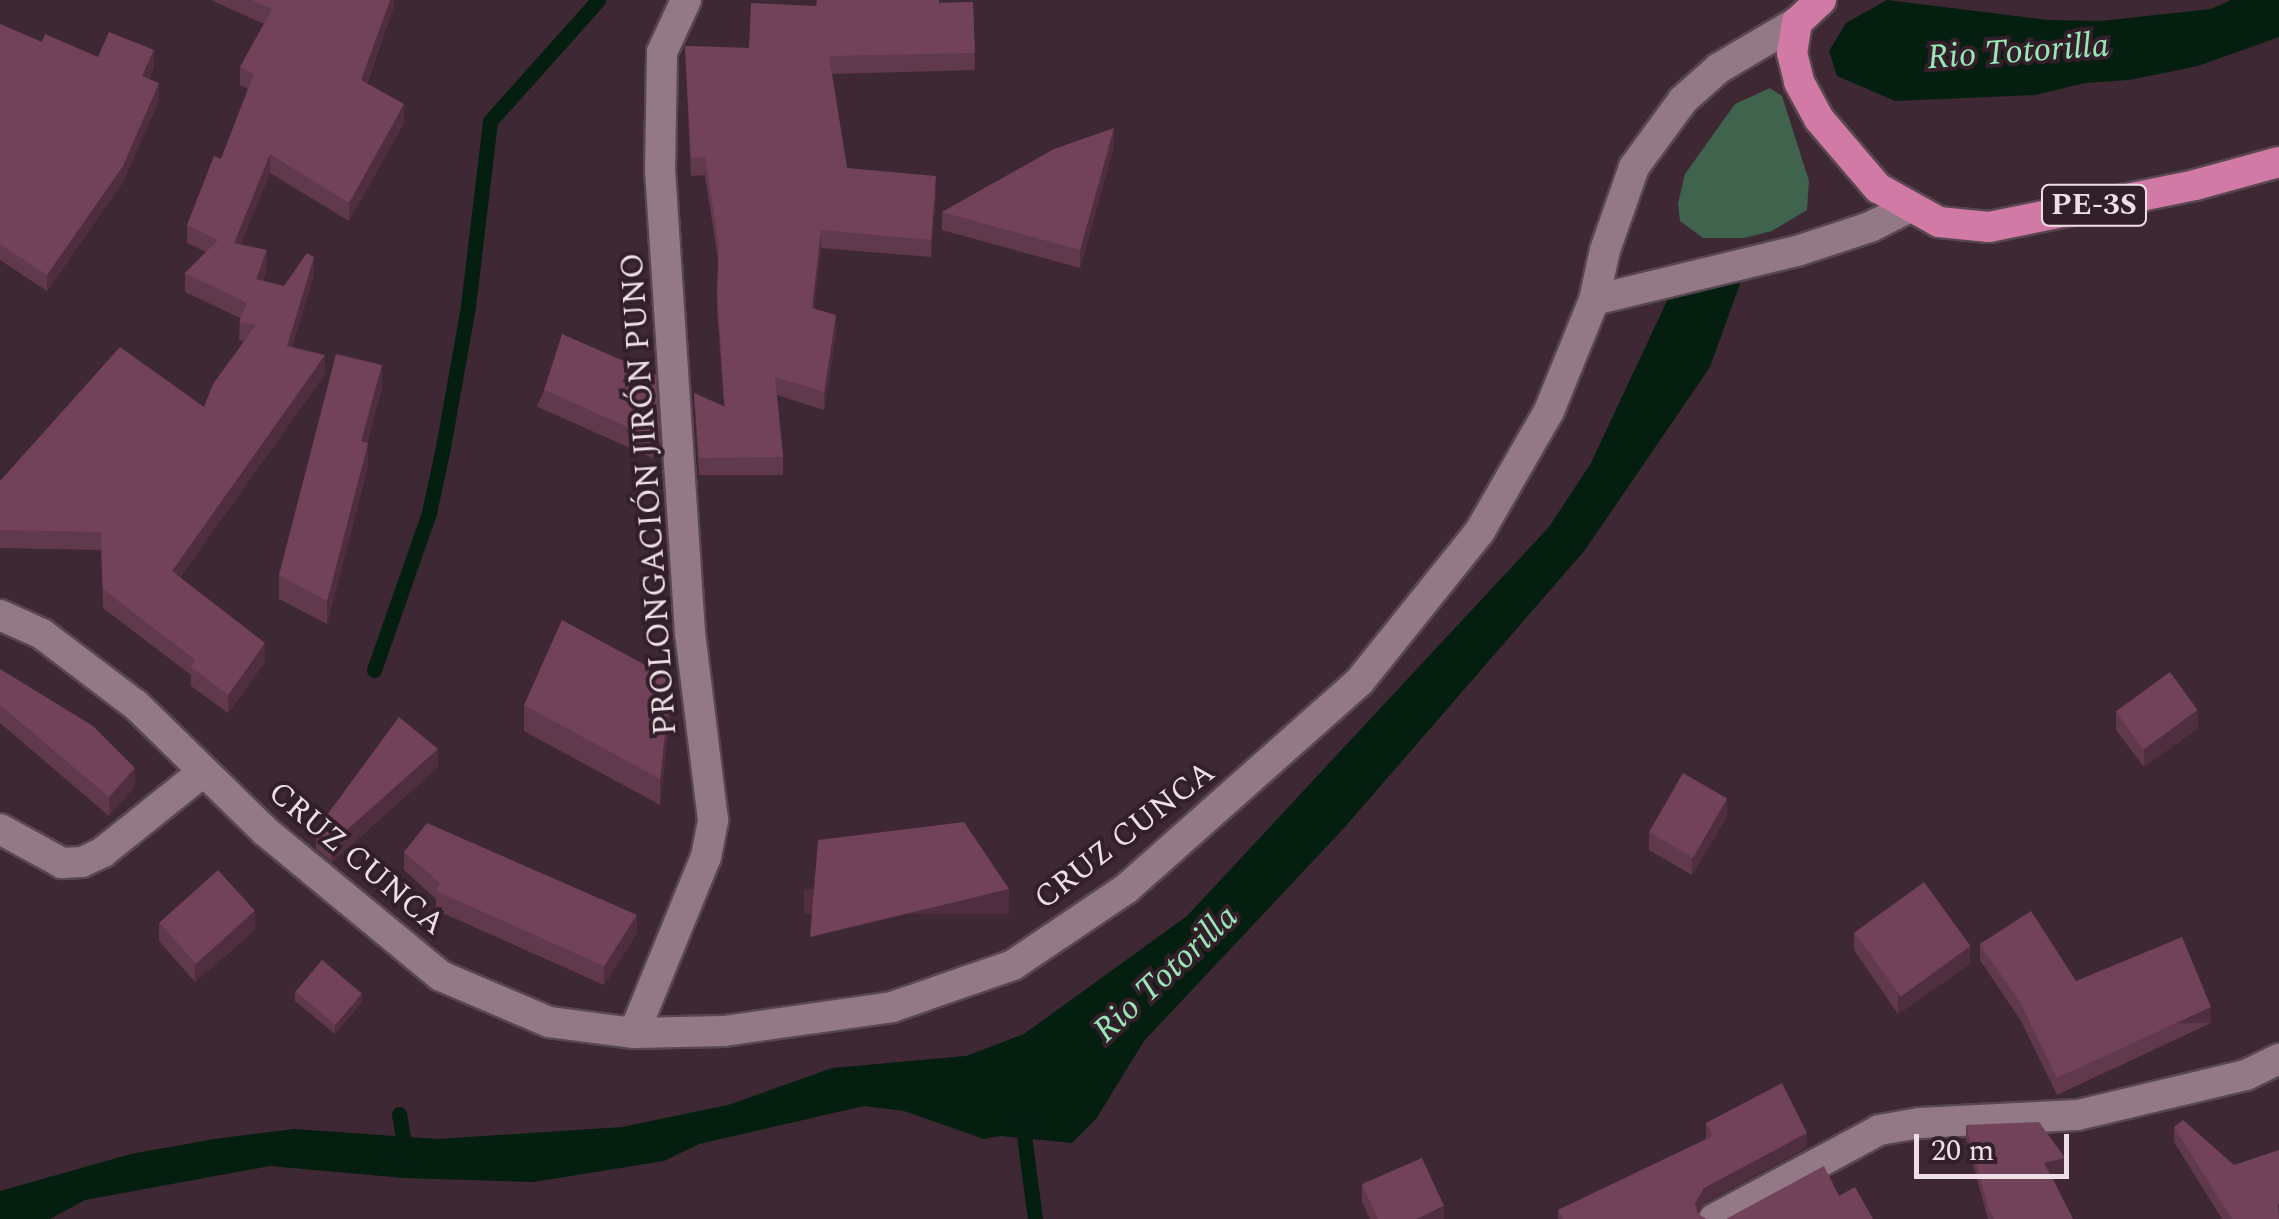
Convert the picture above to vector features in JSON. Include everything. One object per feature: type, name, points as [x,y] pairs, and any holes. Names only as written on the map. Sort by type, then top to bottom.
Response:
[{"type":"highway","points":[[1797,22],[1821,0]]},
{"type":"highway","name":"PE-3S","points":[[1797,22],[1792,53],[1799,82],[1819,119],[1878,188],[1939,222],[1989,227],[2195,185],[2279,162]]},
{"type":"street","name":"PROLONGACIÓN JIRÓN PUNO","points":[[634,1033],[706,856],[714,820],[690,633],[660,171],[662,52],[686,0]]},
{"type":"street","name":"CRUZ CUNCA","points":[[0,615],[42,634],[136,706],[265,831],[441,976],[549,1022],[634,1033],[724,1031],[892,1007],[1013,966],[1127,888],[1360,681],[1468,546],[1550,411],[1594,300],[1605,250],[1634,167],[1684,100],[1719,68],[1797,22]]},
{"type":"street","points":[[1594,300],[1687,281],[1797,251],[1870,227],[1910,208]]},
{"type":"street","points":[[0,829],[62,863],[82,862],[103,852],[203,772]]},
{"type":"street","points":[[1714,1219],[1880,1130],[1919,1123],[2078,1115],[2246,1075],[2279,1059]]},
{"type":"shaded area","points":[[1770,88],[1782,96],[1809,181],[1807,210],[1772,231],[1744,238],[1703,238],[1680,221],[1678,203],[1685,174],[1735,104]]},
{"type":"water","name":"Rio Totorilla","points":[[1887,0],[2048,20],[2101,21],[2211,9],[2231,0],[2279,0],[2279,37],[2198,66],[2129,80],[2085,83],[2035,95],[1895,101],[1837,76],[1829,51],[1846,23]]},
{"type":"water","name":"Rio Totorilla","points":[[1742,278],[1710,367],[1585,550],[1344,828],[1144,1041],[1096,1119],[1072,1143],[1000,1136],[984,1139],[904,1111],[864,1106],[699,1144],[664,1161],[533,1182],[404,1178],[270,1166],[85,1200],[50,1219],[0,1219],[0,1191],[131,1154],[214,1139],[294,1129],[438,1139],[622,1127],[728,1105],[832,1068],[966,1056],[1024,1034],[1187,916],[1549,527],[1591,463],[1673,288]]},
{"type":"building","points":[[252,0],[390,0],[361,80],[404,104],[349,203],[270,154],[234,243],[267,250],[256,279],[284,286],[307,253],[314,257],[287,346],[325,355],[172,571],[265,643],[228,695],[191,667],[195,660],[103,589],[101,532],[0,530],[0,481],[120,347],[204,407],[213,384],[256,325],[239,322],[247,303],[185,273],[218,240],[187,225],[214,156],[221,159],[254,74],[240,67],[272,9]]},
{"type":"building","points":[[817,0],[973,2],[975,53],[829,56],[847,168],[936,176],[931,240],[821,230],[812,308],[836,315],[824,392],[775,377],[783,457],[699,458],[694,393],[725,407],[717,291],[719,246],[705,157],[691,158],[685,46],[749,48],[751,3],[816,6]]},
{"type":"building","points":[[0,24],[42,42],[45,34],[98,57],[109,32],[154,50],[142,76],[159,83],[123,166],[47,275],[0,244]]},
{"type":"building","points":[[1114,128],[1080,250],[942,212],[1054,149]]},
{"type":"building","points":[[562,334],[656,375],[660,442],[544,390]]},
{"type":"building","points":[[336,354],[382,365],[361,441],[368,443],[327,601],[279,575]]},
{"type":"building","points":[[562,620],[671,679],[660,779],[524,705]]},
{"type":"building","points":[[0,669],[93,726],[135,768],[109,797],[0,705]]},
{"type":"building","points":[[2170,672],[2198,710],[2143,749],[2116,711]]},
{"type":"building","points":[[399,717],[438,749],[332,843],[316,830]]},
{"type":"building","points":[[1683,773],[1727,799],[1693,857],[1649,832]]},
{"type":"building","points":[[964,822],[1009,889],[810,937],[818,840]]},
{"type":"building","points":[[427,823],[637,915],[604,966],[436,891],[440,883],[404,852]]},
{"type":"building","points":[[218,870],[255,911],[196,964],[159,923]]},
{"type":"building","points":[[1924,882],[1970,946],[1901,996],[1854,933]]},
{"type":"building","points":[[2031,911],[2076,981],[2182,937],[2211,1007],[2057,1078],[2021,1004],[1980,944]]},
{"type":"building","points":[[322,960],[362,993],[335,1025],[296,991]]},
{"type":"building","points":[[1782,1083],[1807,1133],[1704,1188],[1695,1203],[1698,1214],[1706,1219],[1563,1219],[1558,1210],[1713,1136],[1706,1123]]},
{"type":"building","points":[[2183,1120],[2234,1165],[2279,1150],[2279,1219],[2232,1219],[2174,1127]]},
{"type":"building","points":[[2039,1122],[2065,1158],[2044,1163],[2073,1219],[1994,1219],[1966,1125]]},
{"type":"building","points":[[1422,1158],[1444,1206],[1416,1219],[1378,1219],[1362,1184]]},
{"type":"building","points":[[1824,1166],[1839,1196],[1855,1187],[1873,1219],[1726,1219]]},
{"type":"waterway","points":[[374,670],[429,513],[443,447],[468,306],[490,121],[598,0]]},
{"type":"waterway","points":[[399,1114],[406,1155]]},
{"type":"waterway","points":[[1022,1120],[1035,1219]]}]
